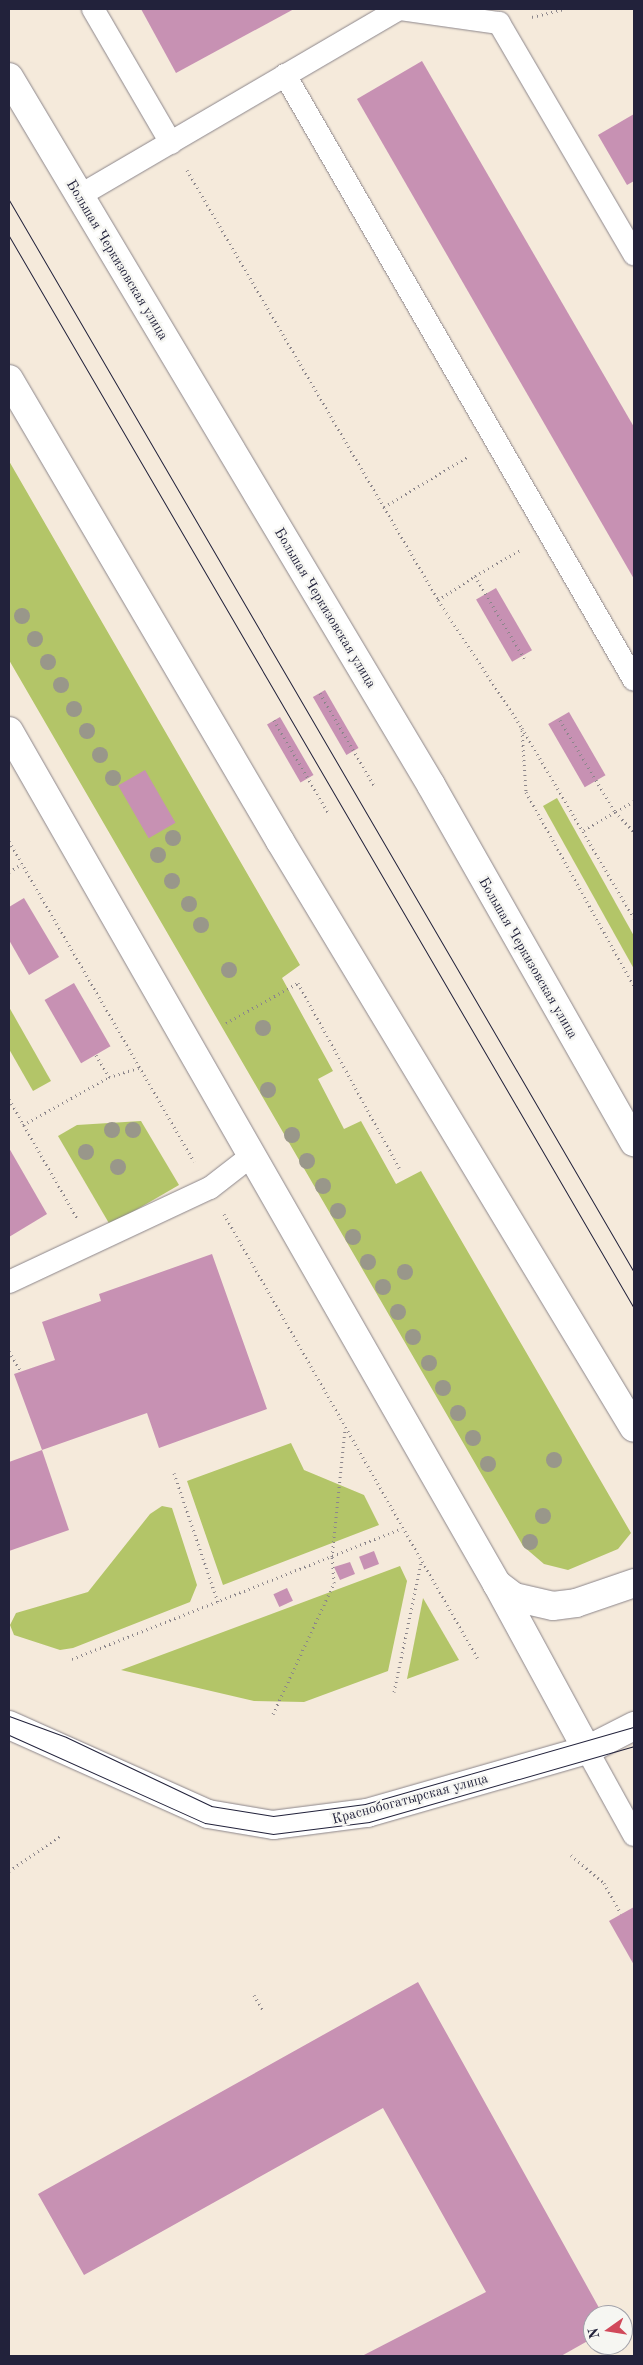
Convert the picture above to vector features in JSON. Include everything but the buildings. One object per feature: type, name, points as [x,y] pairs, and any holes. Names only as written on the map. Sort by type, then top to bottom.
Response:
[{"type":"main road","name":"Большая Черкизовская улица","points":[[9,77],[431,785],[634,1142]]},
{"type":"main road","points":[[9,379],[634,1428]]},
{"type":"main road","points":[[9,732],[250,1157],[497,1584],[587,1750]]},
{"type":"main road","points":[[497,1584],[514,1597],[553,1606],[576,1603],[634,1583]]},
{"type":"main road","name":"Краснобогатырская улица","points":[[9,1725],[208,1814],[274,1825],[367,1813],[587,1750],[634,1726]]},
{"type":"main road","name":"Краснобогатырская улица","points":[[587,1750],[634,1748]]},
{"type":"lane","points":[[93,9],[171,143]]},
{"type":"lane","points":[[79,196],[399,9],[499,23],[634,254]]},
{"type":"lane","points":[[285,75],[634,680]]},
{"type":"lane","points":[[9,1282],[210,1188],[250,1157]]},
{"type":"lane","points":[[587,1750],[634,1835]]},
{"type":"path","points":[[171,143],[438,600],[522,728],[584,830],[634,918]]},
{"type":"path","points":[[384,507],[496,440]]},
{"type":"path","points":[[438,600],[475,576],[550,533]]},
{"type":"path","points":[[475,576],[524,658]]},
{"type":"path","points":[[320,693],[375,786]]},
{"type":"path","points":[[274,720],[329,814]]},
{"type":"path","points":[[560,720],[615,812],[634,832]]},
{"type":"path","points":[[522,728],[526,792],[634,986]]},
{"type":"path","points":[[584,830],[634,801]]},
{"type":"path","points":[[9,841],[210,1188],[402,1529],[478,1659]]},
{"type":"path","points":[[9,872],[22,864]]},
{"type":"path","points":[[226,1023],[298,983],[401,1171]]},
{"type":"path","points":[[96,1055],[109,1077]]},
{"type":"path","points":[[24,1124],[109,1077],[139,1068]]},
{"type":"path","points":[[9,1099],[92,1244]]},
{"type":"path","points":[[9,1351],[21,1372]]},
{"type":"path","points":[[273,1714],[334,1583],[332,1557],[345,1428]]},
{"type":"path","points":[[174,1473],[218,1602]]},
{"type":"path","points":[[72,1659],[402,1529]]},
{"type":"path","points":[[394,1692],[421,1562]]},
{"type":"path","points":[[9,1871],[60,1836]]},
{"type":"path","points":[[571,1855],[604,1883],[621,1914]]},
{"type":"path","points":[[254,1995],[263,2010]]},
{"type":"green space","points":[[9,461],[300,965],[282,978],[333,1071],[318,1079],[344,1129],[361,1121],[396,1184],[421,1171],[631,1533],[618,1549],[568,1570],[544,1564],[523,1546],[9,660]]},
{"type":"green space","points":[[557,798],[634,936],[634,969],[543,806]]},
{"type":"green space","points":[[9,1007],[51,1081],[33,1091],[9,1049]]},
{"type":"green space","points":[[141,1121],[179,1185],[110,1225],[58,1136],[77,1125]]},
{"type":"green space","points":[[291,1443],[304,1470],[364,1495],[379,1525],[223,1585],[187,1481]]},
{"type":"green space","points":[[162,1506],[172,1508],[197,1585],[190,1602],[73,1648],[60,1650],[14,1635],[10,1625],[16,1613],[88,1592],[150,1514]]},
{"type":"green space","points":[[400,1566],[407,1581],[388,1671],[304,1702],[254,1701],[121,1670]]},
{"type":"green space","points":[[423,1598],[459,1660],[407,1679]]},
{"type":"tram line","points":[[9,200],[634,1272]]},
{"type":"tram line","points":[[9,236],[634,1308]]},
{"type":"tram line","points":[[9,1716],[66,1737],[211,1806],[273,1816],[365,1804],[634,1727]]},
{"type":"tram line","points":[[9,1735],[205,1823],[273,1834],[369,1822],[634,1746]]}]
